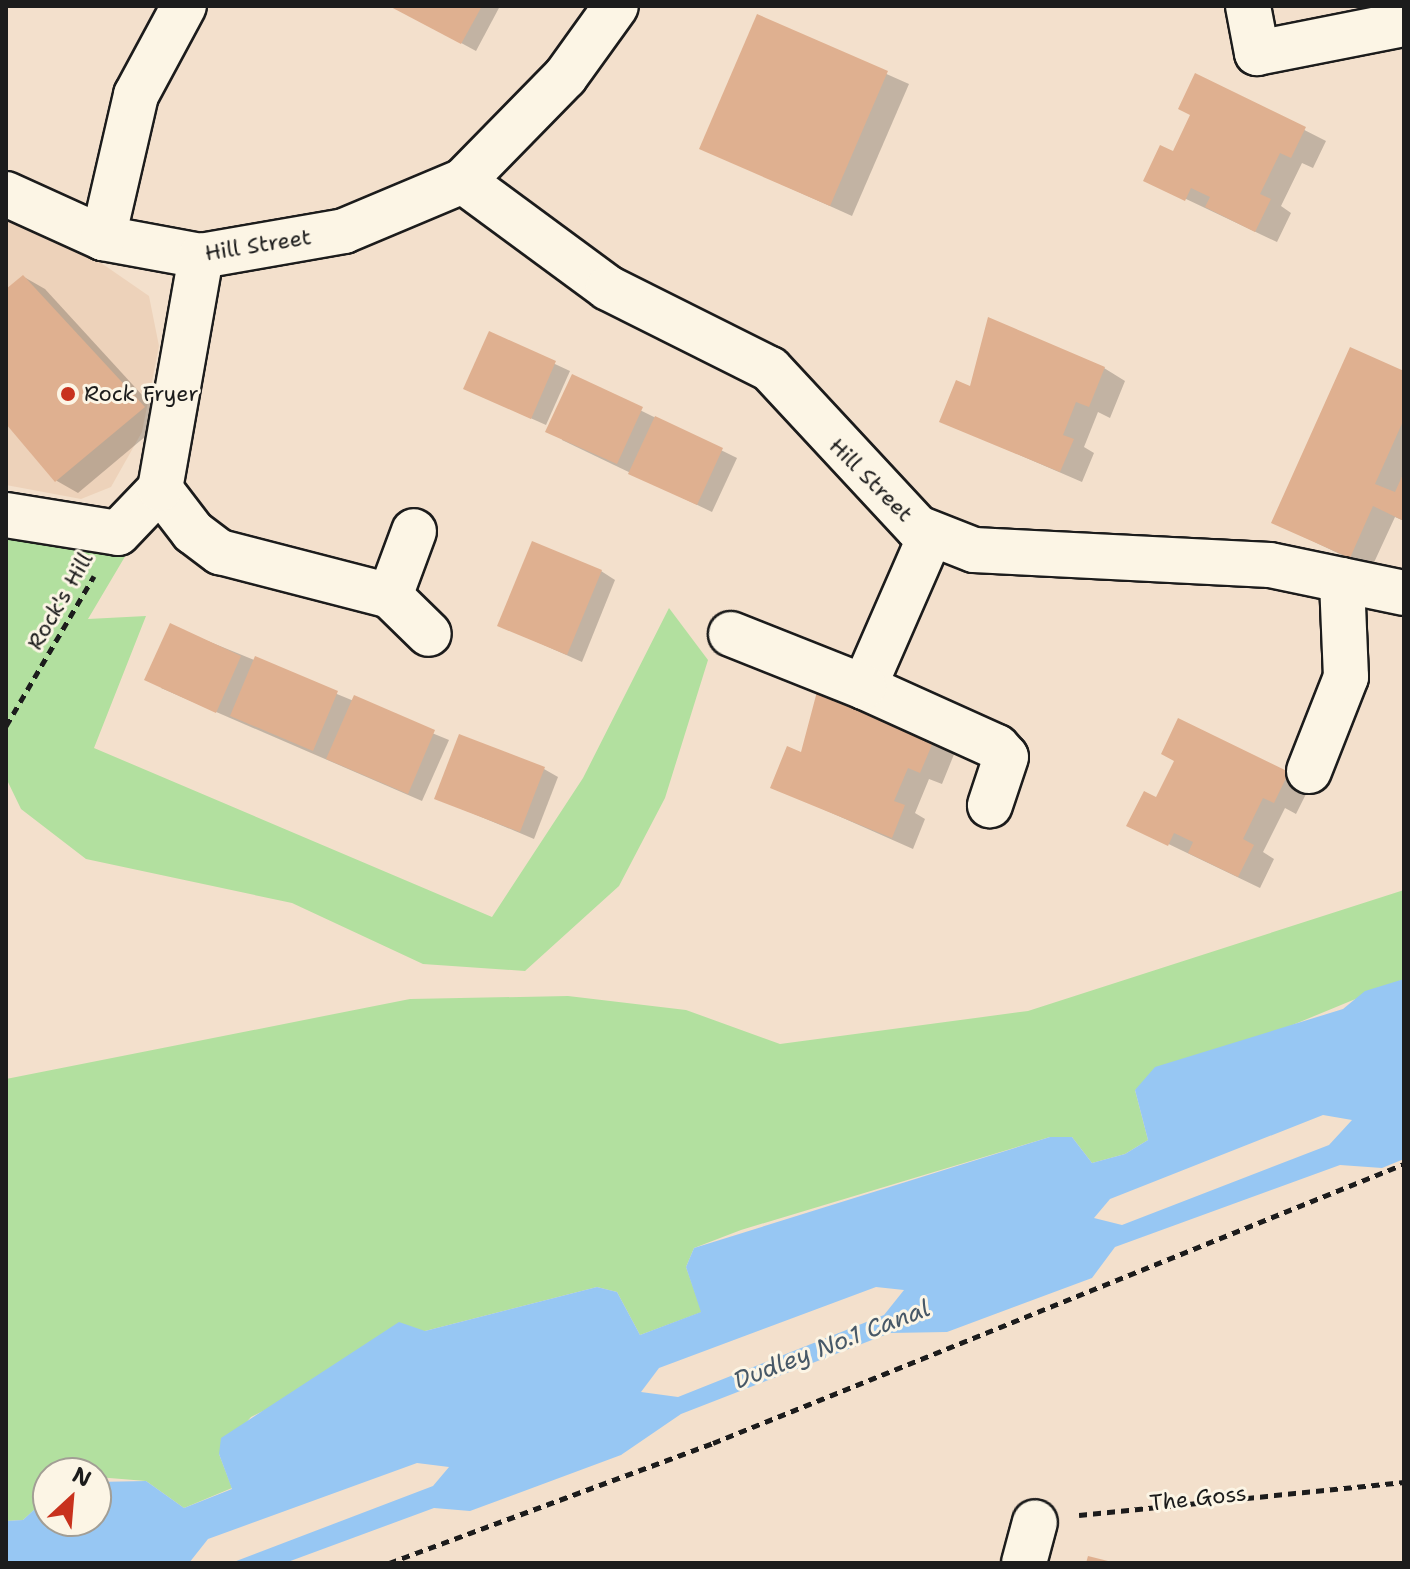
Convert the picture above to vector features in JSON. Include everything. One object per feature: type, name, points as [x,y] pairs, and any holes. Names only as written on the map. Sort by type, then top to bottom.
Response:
[{"type":"street","points":[[103,238],[136,95],[184,6]]},
{"type":"street","name":"Hill Street","points":[[6,194],[103,238],[201,256],[344,231],[463,181],[565,77],[616,6]]},
{"type":"street","points":[[1248,6],[1257,53],[1404,24]]},
{"type":"street","name":"Hill Street","points":[[463,181],[608,288],[770,369],[838,448],[931,534],[974,550],[1270,565],[1404,593]]},
{"type":"street","points":[[6,515],[118,533],[160,489],[201,256]]},
{"type":"street","points":[[160,489],[193,532],[220,552],[390,596],[429,634]]},
{"type":"street","points":[[390,596],[414,531]]},
{"type":"street","points":[[864,687],[931,534]]},
{"type":"street","points":[[1309,771],[1346,677],[1342,580]]},
{"type":"street","points":[[731,634],[864,687],[997,747],[1006,757],[990,805]]},
{"type":"path","name":"Rock's Hill","points":[[6,726],[118,533]]},
{"type":"path","points":[[389,1563],[713,1443],[1404,1164]]},
{"type":"path","name":"The Goss","points":[[1029,1543],[1240,1493],[1404,1482]]},
{"type":"shaded area","points":[[6,218],[91,256],[149,296],[159,346],[142,432],[111,487],[81,499],[6,485]]},
{"type":"green space","points":[[6,537],[133,543],[88,619],[146,616],[94,748],[492,917],[583,778],[669,608],[708,660],[665,798],[619,886],[525,971],[423,964],[292,903],[86,859],[21,809],[6,778]]},
{"type":"green space","points":[[1404,890],[1404,979],[1135,1090],[1148,1140],[1125,1154],[1092,1163],[1072,1137],[1050,1137],[741,1230],[694,1248],[686,1267],[702,1312],[640,1335],[617,1292],[597,1287],[425,1331],[251,1417],[219,1454],[232,1488],[184,1508],[146,1481],[112,1478],[112,1457],[32,1457],[32,1512],[23,1520],[6,1521],[6,1079],[410,999],[568,996],[686,1010],[780,1044],[1028,1011]]},
{"type":"water","name":"Dudley No.1 Canal","points":[[1404,979],[1404,1159],[1382,1168],[1340,1165],[1115,1247],[1092,1278],[947,1332],[890,1333],[681,1414],[621,1455],[470,1511],[434,1508],[285,1563],[231,1563],[433,1486],[449,1467],[417,1463],[208,1539],[189,1563],[6,1563],[6,1521],[23,1520],[32,1512],[32,1537],[112,1537],[112,1482],[146,1481],[184,1508],[232,1489],[219,1454],[221,1438],[399,1322],[425,1331],[597,1287],[617,1292],[640,1335],[701,1312],[686,1267],[694,1248],[1050,1137],[1072,1137],[1092,1163],[1125,1154],[1148,1140],[1135,1090],[1155,1067],[1343,1009],[1365,991]],"holes":[[[1323,1115],[1352,1120],[1329,1145],[1122,1225],[1094,1218],[1110,1199]],[[876,1287],[904,1290],[884,1315],[678,1397],[641,1392],[659,1368]]]},
{"type":"building","points":[[389,6],[482,6],[461,44]]},
{"type":"building","points":[[757,14],[888,71],[830,206],[699,149]]},
{"type":"building","points":[[1195,73],[1306,127],[1291,158],[1280,153],[1260,194],[1271,199],[1255,232],[1205,207],[1210,197],[1191,188],[1185,201],[1143,181],[1160,145],[1173,151],[1190,115],[1178,109]]},
{"type":"building","points":[[23,275],[145,407],[55,482],[6,424],[6,289]]},
{"type":"building","points":[[988,317],[1105,367],[1089,407],[1076,402],[1063,435],[1074,439],[1060,472],[939,422],[956,380],[970,386]]},
{"type":"building","points":[[489,331],[556,361],[531,419],[463,389]]},
{"type":"building","points":[[1350,347],[1404,371],[1404,419],[1375,484],[1395,492],[1404,472],[1404,521],[1373,506],[1350,558],[1271,523]]},
{"type":"building","points":[[572,374],[643,407],[617,464],[545,432]]},
{"type":"building","points":[[655,416],[723,448],[697,505],[628,474]]},
{"type":"building","points":[[532,541],[602,570],[567,655],[497,626]]},
{"type":"building","points":[[170,623],[241,656],[216,713],[144,680]]},
{"type":"building","points":[[255,656],[338,691],[313,751],[230,716]]},
{"type":"building","points":[[819,684],[937,733],[920,773],[908,768],[894,801],[905,805],[892,838],[770,788],[787,746],[801,752]]},
{"type":"building","points":[[354,695],[435,730],[408,794],[326,759]]},
{"type":"building","points":[[1178,718],[1289,772],[1274,803],[1263,798],[1243,839],[1254,845],[1238,877],[1188,853],[1193,842],[1174,833],[1168,846],[1126,826],[1144,791],[1156,797],[1174,761],[1161,754]]},
{"type":"building","points":[[459,734],[545,767],[520,832],[434,799]]},
{"type":"building","points":[[1088,1556],[1112,1562],[1112,1563],[1086,1563]]},
{"type":"place","name":"Rock Fryer","points":[[68,394]]}]
